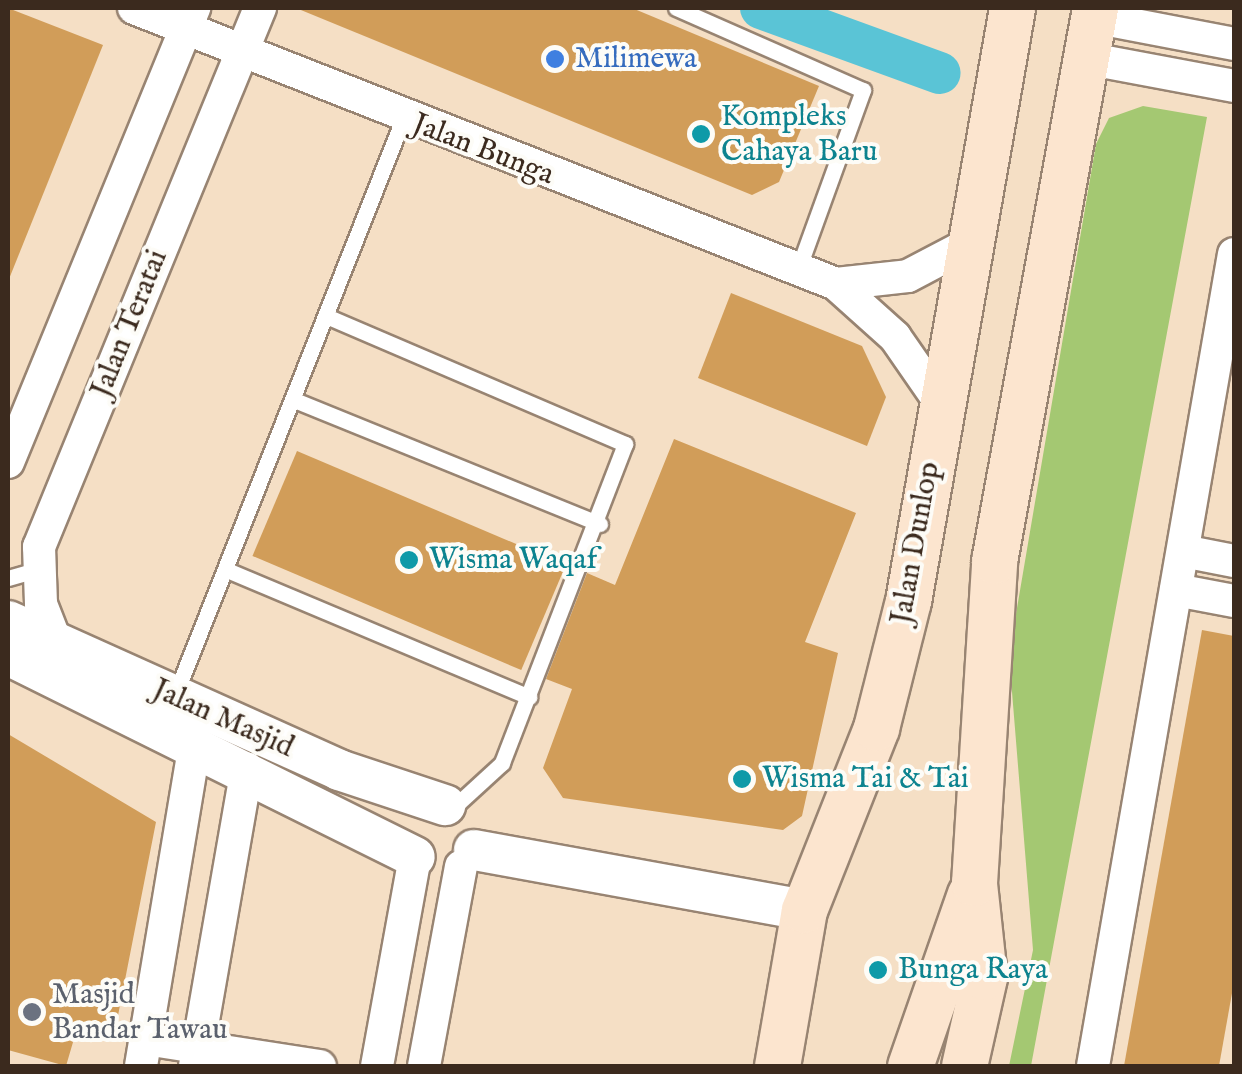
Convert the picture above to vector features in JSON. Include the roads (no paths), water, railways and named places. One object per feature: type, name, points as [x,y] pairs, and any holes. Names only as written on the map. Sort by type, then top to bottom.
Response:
[{"type":"main road","name":"Jalan Dunlop","points":[[777,1066],[804,910],[876,728],[1012,8]]},
{"type":"main road","points":[[964,1066],[984,977],[974,883],[994,562],[1091,27]]},
{"type":"main road","points":[[910,1066],[974,883]]},
{"type":"street","name":"Jalan Bunga","points":[[134,8],[189,19],[240,56],[836,284],[895,337],[940,402]]},
{"type":"street","name":"Jalan Teratai","points":[[56,644],[22,574],[260,8]]},
{"type":"street","name":"Jalan Teratai","points":[[8,462],[189,19]]},
{"type":"street","points":[[1091,27],[1234,44]]},
{"type":"street","points":[[1091,27],[1234,86]]},
{"type":"street","name":"Jalan Bunga","points":[[836,284],[908,276],[969,244]]},
{"type":"street","points":[[1092,1066],[1234,254]]},
{"type":"street","points":[[1183,551],[1234,561]]},
{"type":"street","points":[[1176,590],[1234,600]]},
{"type":"street","name":"Jalan Masjid","points":[[8,621],[174,698],[450,806]]},
{"type":"street","points":[[8,654],[247,769],[441,872],[467,858],[804,910]]},
{"type":"street","points":[[195,745],[143,1053],[320,1066]]},
{"type":"street","points":[[196,1057],[247,769]]},
{"type":"street","points":[[377,1066],[414,857],[416,817],[450,806],[474,829],[424,1066]]},
{"type":"lane","points":[[676,8],[863,90],[798,270]]},
{"type":"lane","points":[[174,698],[331,318],[338,275],[403,119]]},
{"type":"lane","points":[[331,318],[624,444],[600,524],[492,780],[450,806]]},
{"type":"lane","points":[[297,401],[600,524]]},
{"type":"lane","points":[[227,570],[529,697]]},
{"type":"waterway","points":[[761,8],[940,73]]},
{"type":"place","name":"Milimewa","points":[[555,59]]},
{"type":"place","name":"Kompleks Cahaya Baru","points":[[701,134]]},
{"type":"place","name":"Wisma Waqaf","points":[[409,560]]},
{"type":"place","name":"Wisma Tai & Tai","points":[[742,779]]},
{"type":"place","name":"Bunga Raya","points":[[878,970]]},
{"type":"place","name":"Masjid Bandar Tawau","points":[[32,1012]]}]
